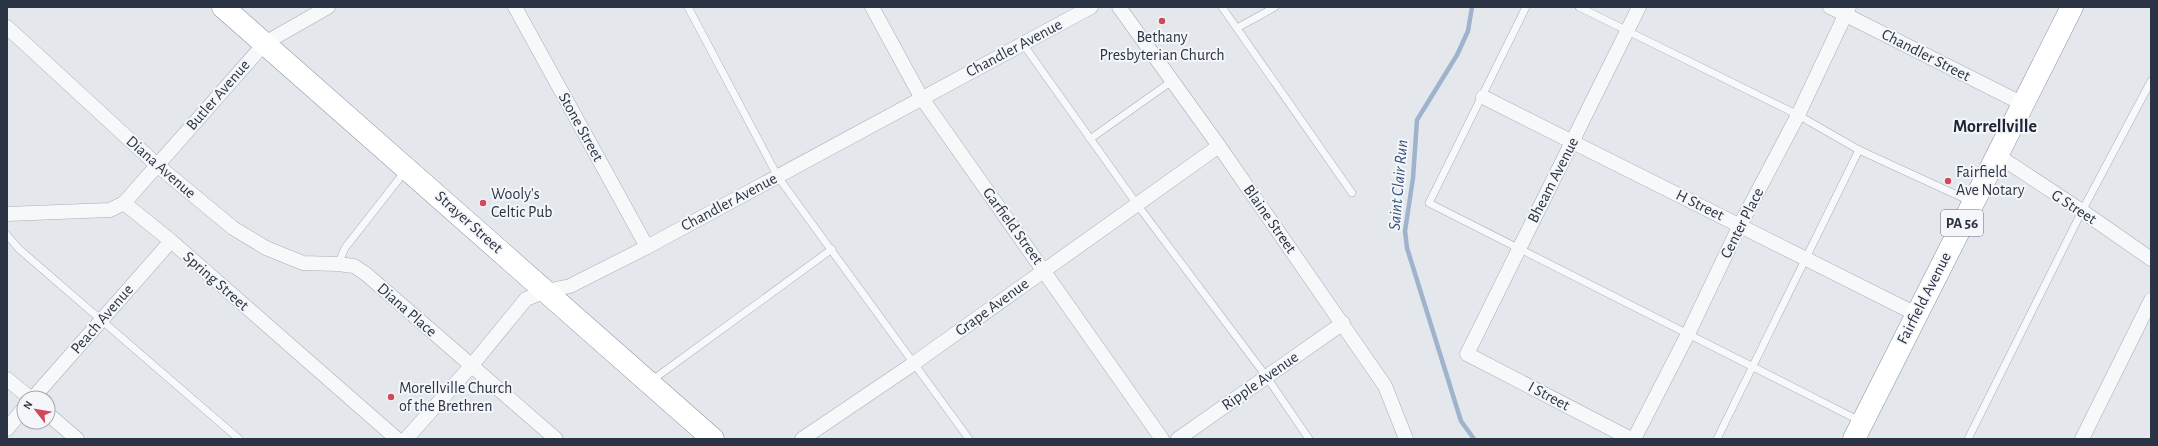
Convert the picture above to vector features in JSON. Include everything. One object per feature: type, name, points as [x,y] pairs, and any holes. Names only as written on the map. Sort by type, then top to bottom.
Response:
[{"type":"highway","name":"Strayer Street","points":[[223,7],[408,168],[713,439]]},
{"type":"highway","name":"Fairfield Avenue","points":[[1858,431],[1972,202],[2072,7]]},
{"type":"street","name":"Butler Avenue","points":[[124,203],[265,43],[328,7]]},
{"type":"street","name":"Stone Street","points":[[515,7],[647,247]]},
{"type":"street","name":"Garfield Street","points":[[872,7],[921,97],[1044,269],[1162,439]]},
{"type":"street","name":"Chandler Avenue","points":[[406,439],[472,365],[526,299],[546,291],[570,286],[647,247],[778,177],[921,97],[1091,7]]},
{"type":"street","name":"Blaine Street","points":[[1119,7],[1220,146],[1385,386],[1406,439]]},
{"type":"street","name":"Bheam Avenue","points":[[1467,354],[1639,7]]},
{"type":"street","name":"Chandler Street","points":[[1830,7],[1847,11],[2023,104]]},
{"type":"street","name":"Center Place","points":[[1634,439],[1688,334],[1740,225],[1798,115],[1847,11]]},
{"type":"street","name":"Diana Avenue","points":[[7,27],[157,165],[234,228],[266,248],[304,263],[338,264]]},
{"type":"street","name":"H Street","points":[[1483,97],[1916,314]]},
{"type":"street","name":"Grape Avenue","points":[[802,439],[912,364],[1136,203],[1220,146]]},
{"type":"street","name":"G Street","points":[[1996,155],[2082,210],[2151,259]]},
{"type":"street","points":[[7,214],[110,210],[124,203]]},
{"type":"street","name":"Spring Street","points":[[124,203],[171,241],[397,439]]},
{"type":"street","name":"Peach Avenue","points":[[40,390],[171,241]]},
{"type":"street","name":"Diana Place","points":[[338,264],[354,266],[366,274],[472,365]]},
{"type":"street","points":[[2082,439],[2151,300]]},
{"type":"street","name":"Ripple Avenue","points":[[1178,439],[1343,323]]},
{"type":"street","name":"I Street","points":[[1467,354],[1631,439]]},
{"type":"street","points":[[472,365],[556,439]]},
{"type":"street","points":[[7,379],[20,390]]},
{"type":"street","points":[[7,428],[16,417]]},
{"type":"street","points":[[56,421],[77,439]]},
{"type":"lane","points":[[688,7],[778,177],[832,249],[912,364],[969,439]]},
{"type":"lane","points":[[1222,7],[1352,193]]},
{"type":"lane","points":[[1237,28],[1275,7]]},
{"type":"lane","points":[[1526,7],[1483,97],[1429,203],[1751,367],[1858,431]]},
{"type":"lane","points":[[1579,7],[1626,32],[1798,115],[1859,150],[1972,202]]},
{"type":"lane","points":[[1023,44],[1136,203],[1266,376],[1309,439]]},
{"type":"lane","points":[[1090,138],[1172,81]]},
{"type":"lane","points":[[1968,439],[2082,210],[2151,81]]},
{"type":"lane","points":[[1717,439],[1751,367],[1859,150]]},
{"type":"lane","points":[[338,264],[345,248],[408,168]]},
{"type":"lane","points":[[7,235],[19,249],[239,439]]},
{"type":"lane","points":[[649,382],[832,249]]},
{"type":"waterway","name":"Saint Clair Run","points":[[1472,7],[1468,31],[1457,55],[1417,120],[1413,178],[1405,231],[1407,248],[1461,421],[1474,439]]},
{"type":"place","name":"Bethany Presbyterian Church","points":[[1162,21]]},
{"type":"place","name":"Fairfield Ave Notary","points":[[1948,181]]},
{"type":"place","name":"Wooly's Celtic Pub","points":[[483,203]]},
{"type":"place","name":"Morellville Church of the Brethren","points":[[391,397]]},
{"type":"district","name":"Morrellville","points":[[1995,127]]}]
